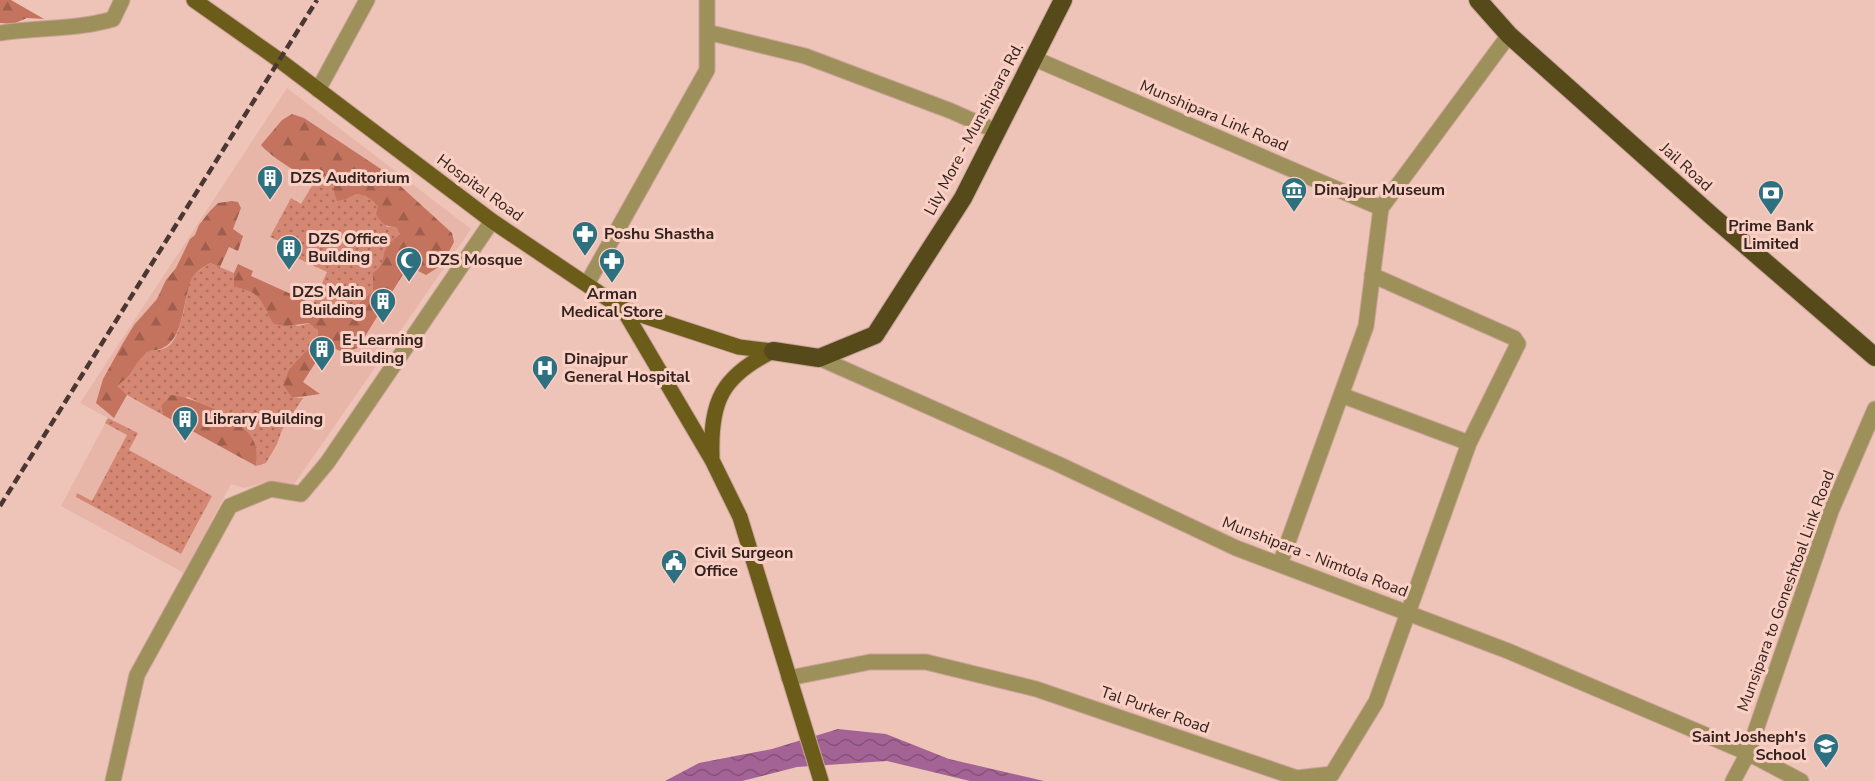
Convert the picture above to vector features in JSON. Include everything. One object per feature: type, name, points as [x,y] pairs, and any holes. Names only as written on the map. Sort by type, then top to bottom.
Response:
[{"type":"highway","name":"Lily More - Munshipara Rd.","points":[[819,358],[875,335],[963,198],[1063,0]]},
{"type":"highway","name":"Jail Road","points":[[1479,0],[1509,35],[1713,218],[1875,357]]},
{"type":"highway","points":[[772,351],[819,358]]},
{"type":"main road","name":"Hospital Road","points":[[194,0],[212,6],[318,90],[492,221],[623,309],[739,347],[772,351]]},
{"type":"main road","points":[[623,309],[712,460],[740,518],[819,776]]},
{"type":"main road","points":[[712,460],[713,416],[723,392],[733,377],[749,363],[772,351]]},
{"type":"street","points":[[0,33],[44,27],[95,25],[113,19],[122,0]]},
{"type":"street","points":[[318,90],[367,0]]},
{"type":"street","points":[[586,284],[707,70],[707,0]]},
{"type":"street","points":[[707,32],[805,56],[951,111],[996,131]]},
{"type":"street","points":[[1280,564],[1366,326],[1381,208],[1509,35]]},
{"type":"street","name":"Munshipara Link Road","points":[[1033,58],[1381,208]]},
{"type":"street","points":[[113,781],[137,675],[230,506],[271,489],[301,494],[327,463],[492,221]]},
{"type":"street","points":[[1372,275],[1516,340],[1518,344],[1469,443],[1407,613]]},
{"type":"street","name":"Munshipara - Nimtola Road","points":[[819,358],[1058,464],[1236,548],[1509,651],[1748,753],[1801,781]]},
{"type":"street","points":[[1341,396],[1469,443]]},
{"type":"street","name":"Munsipara to Goneshtoal Link Road","points":[[1733,781],[1748,753],[1831,511],[1875,409]]},
{"type":"street","name":"Tal Purker Road","points":[[789,678],[870,662],[926,662],[1036,689],[1297,778],[1332,774],[1376,702],[1407,613]]},
{"type":"shaded area","points":[[287,88],[471,229],[295,483],[291,486],[266,482],[244,488],[231,484],[184,573],[61,506],[108,418],[80,403]]},
{"type":"shaded area","points":[[310,173],[329,178],[334,183],[334,192],[347,199],[356,194],[369,198],[377,205],[387,227],[396,227],[400,234],[388,244],[373,291],[358,304],[326,307],[313,304],[327,272],[295,257],[298,250],[270,237],[291,198],[301,204],[315,181],[303,174]]},
{"type":"shaded area","points":[[210,263],[234,273],[235,287],[255,295],[262,302],[267,313],[298,326],[310,323],[318,330],[317,339],[289,369],[283,385],[292,398],[303,398],[282,430],[266,463],[256,466],[255,452],[244,431],[211,408],[188,397],[161,406],[163,415],[127,395],[116,386],[129,376],[148,351],[160,350],[171,344],[181,322],[189,278]]},
{"type":"shaded area","points":[[108,418],[138,433],[129,450],[212,496],[181,554],[76,497],[77,493],[92,501],[127,435],[105,423]]},
{"type":"green space","points":[[0,0],[11,0],[44,19],[27,18],[13,24],[0,23]]},
{"type":"green space","points":[[292,114],[304,118],[384,171],[452,233],[454,242],[442,265],[426,275],[408,266],[358,348],[343,352],[333,348],[327,357],[321,354],[303,382],[320,394],[292,398],[283,385],[289,369],[317,339],[318,330],[309,323],[286,326],[274,324],[256,296],[244,289],[234,287],[234,273],[238,264],[253,271],[251,276],[313,304],[326,307],[358,304],[373,291],[373,273],[382,263],[388,245],[400,234],[396,227],[386,225],[380,220],[376,214],[378,207],[371,199],[356,194],[337,201],[334,183],[331,180],[324,176],[304,174],[294,170],[261,145],[282,120]]},
{"type":"green space","points":[[238,202],[241,208],[233,229],[243,236],[238,251],[229,247],[220,267],[210,263],[193,276],[176,335],[161,349],[148,351],[129,376],[117,386],[127,395],[114,418],[96,403],[103,379],[134,325],[157,299],[199,225],[218,203]]},
{"type":"green space","points":[[171,395],[204,404],[227,416],[246,430],[254,441],[256,466],[163,415],[161,406]]},
{"type":"water","points":[[838,729],[886,734],[949,759],[1044,781],[970,781],[887,761],[797,767],[742,781],[665,781],[699,763],[772,749]]},
{"type":"railway","points":[[0,506],[317,0]]},
{"type":"place","name":"DZS Auditorium","points":[[270,201]]},
{"type":"place","name":"Dinajpur Museum","points":[[1294,213]]},
{"type":"place","name":"Prime Bank Limited","points":[[1771,216]]},
{"type":"place","name":"Poshu Shastha","points":[[585,257]]},
{"type":"place","name":"DZS Office Building","points":[[289,271]]},
{"type":"place","name":"DZS Mosque","points":[[409,283]]},
{"type":"place","name":"Arman Medical Store","points":[[612,284]]},
{"type":"place","name":"DZS Main Building","points":[[383,324]]},
{"type":"place","name":"E-Learning Building","points":[[322,372]]},
{"type":"place","name":"Dinajpur General Hospital","points":[[545,391]]},
{"type":"place","name":"Library Building","points":[[185,442]]},
{"type":"place","name":"Civil Surgeon Office","points":[[674,585]]},
{"type":"place","name":"Saint Josheph's School","points":[[1826,769]]}]
